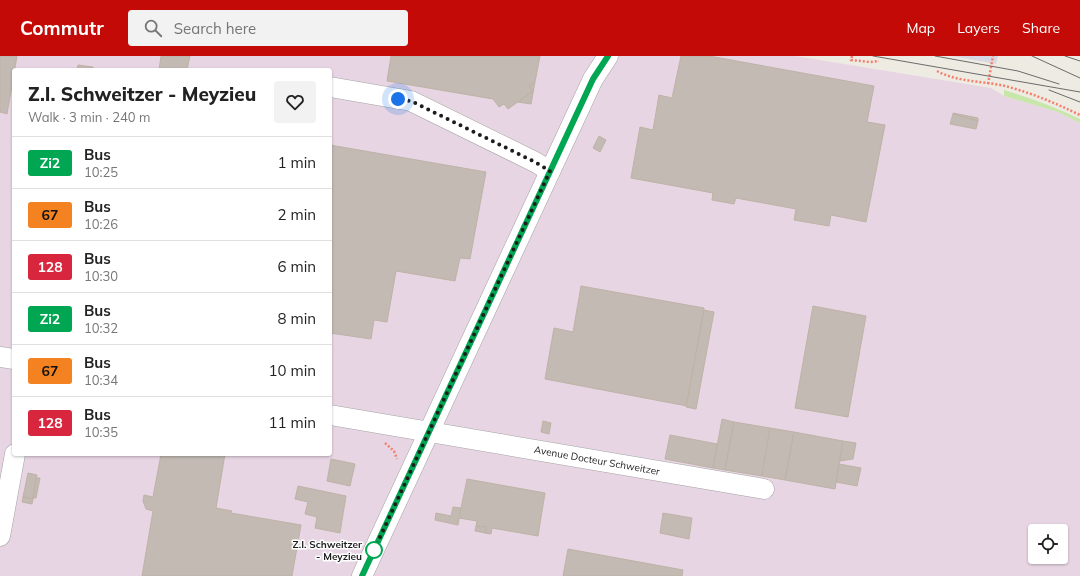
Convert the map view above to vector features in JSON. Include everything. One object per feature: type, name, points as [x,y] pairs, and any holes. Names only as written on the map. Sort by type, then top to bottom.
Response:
[{"type":"street","points":[[593,79],[600,56]]},
{"type":"street","points":[[362,576],[593,79],[608,56]]},
{"type":"street","points":[[332,87],[411,101],[535,162],[550,171]]},
{"type":"street","points":[[0,357],[12,359]]},
{"type":"street","name":"Avenue Docteur Schweitzer","points":[[332,414],[764,489]]},
{"type":"street","points":[[0,536],[15,456]]},
{"type":"path","points":[[852,56],[851,60],[870,62],[879,61]]},
{"type":"path","points":[[988,84],[993,56]]},
{"type":"path","points":[[936,71],[946,76],[1004,86],[1042,96],[1080,115]]},
{"type":"shaded area","points":[[0,56],[795,56],[991,88],[1004,96],[1058,112],[1080,123],[1080,576],[0,576]]},
{"type":"shaded area","points":[[952,56],[998,56],[996,64]]},
{"type":"green space","points":[[1004,90],[1080,119],[1080,123],[1058,112],[1004,96]]},
{"type":"building","points":[[0,56],[17,56],[15,68],[12,68],[12,85],[7,114],[0,112]]},
{"type":"building","points":[[161,56],[190,56],[187,68],[159,68]]},
{"type":"building","points":[[391,56],[540,56],[535,82],[529,86],[533,91],[508,109],[504,104],[499,107],[493,99],[387,81]]},
{"type":"building","points":[[681,56],[709,56],[874,86],[867,122],[885,125],[866,222],[831,215],[829,226],[794,220],[796,209],[736,198],[734,204],[712,200],[713,193],[631,178],[640,127],[653,130],[659,95],[672,98]]},
{"type":"building","points":[[78,65],[93,67],[93,68],[77,68]]},
{"type":"building","points":[[535,82],[531,104],[518,102],[533,91],[529,86]]},
{"type":"building","points":[[953,114],[978,118],[978,121]]},
{"type":"building","points":[[953,114],[978,121],[976,129],[950,124]]},
{"type":"building","points":[[599,136],[606,140],[600,152],[593,148]]},
{"type":"building","points":[[332,145],[486,172],[470,259],[460,258],[455,281],[396,271],[387,322],[374,320],[371,339],[332,333]]},
{"type":"building","points":[[581,286],[704,308],[687,406],[545,379],[554,328],[573,332]]},
{"type":"building","points":[[813,306],[866,316],[848,417],[795,408]]},
{"type":"building","points":[[704,310],[714,312],[696,409],[686,407]]},
{"type":"building","points":[[722,419],[734,422],[725,470],[713,468]]},
{"type":"building","points":[[543,421],[551,423],[549,434],[541,432]]},
{"type":"building","points":[[734,422],[770,428],[762,476],[725,470]]},
{"type":"building","points":[[770,428],[794,432],[785,480],[762,476]]},
{"type":"building","points":[[794,432],[843,441],[835,489],[785,480]]},
{"type":"building","points":[[670,435],[717,444],[713,468],[665,459]]},
{"type":"building","points":[[843,441],[856,443],[853,459],[840,461]]},
{"type":"building","points":[[161,456],[225,456],[216,508],[232,511],[231,513],[301,525],[292,576],[142,576],[153,511],[146,509],[143,501],[144,495],[153,497]]},
{"type":"building","points":[[331,459],[355,464],[350,486],[327,481]]},
{"type":"building","points":[[839,464],[861,468],[857,486],[836,482]]},
{"type":"building","points":[[28,473],[37,475],[33,499],[23,497]]},
{"type":"building","points":[[36,478],[40,478],[36,498],[33,498]]},
{"type":"building","points":[[467,479],[545,493],[538,536],[492,528],[491,534],[485,533],[486,527],[476,526],[477,521],[459,518]]},
{"type":"building","points":[[298,486],[346,496],[340,533],[315,528],[317,517],[305,514],[308,502],[295,499]]},
{"type":"building","points":[[23,497],[33,499],[32,504],[22,502]]},
{"type":"building","points":[[453,507],[461,508],[458,525],[435,520],[436,513],[451,516]]},
{"type":"building","points":[[663,513],[692,518],[689,539],[660,533]]},
{"type":"building","points":[[476,526],[486,527],[485,533],[475,531]]},
{"type":"building","points":[[568,549],[683,570],[682,576],[563,576]]},
{"type":"tram line","points":[[873,56],[1080,92]]},
{"type":"tram line","points":[[935,56],[1018,71],[1059,84]]},
{"type":"tram line","points":[[1032,56],[1080,78]]},
{"type":"tram line","points":[[1065,56],[1080,61]]},
{"type":"tram line","points":[[1049,90],[1080,102]]},
{"type":"bus line","name":"Zi2","points":[[362,576],[593,79],[608,56]]},
{"type":"place","name":"Z.I. Schweitzer - Meyzieu","points":[[374,550]]},
{"type":"route","points":[[374,550],[550,171],[535,162],[411,101],[398,99]]}]
